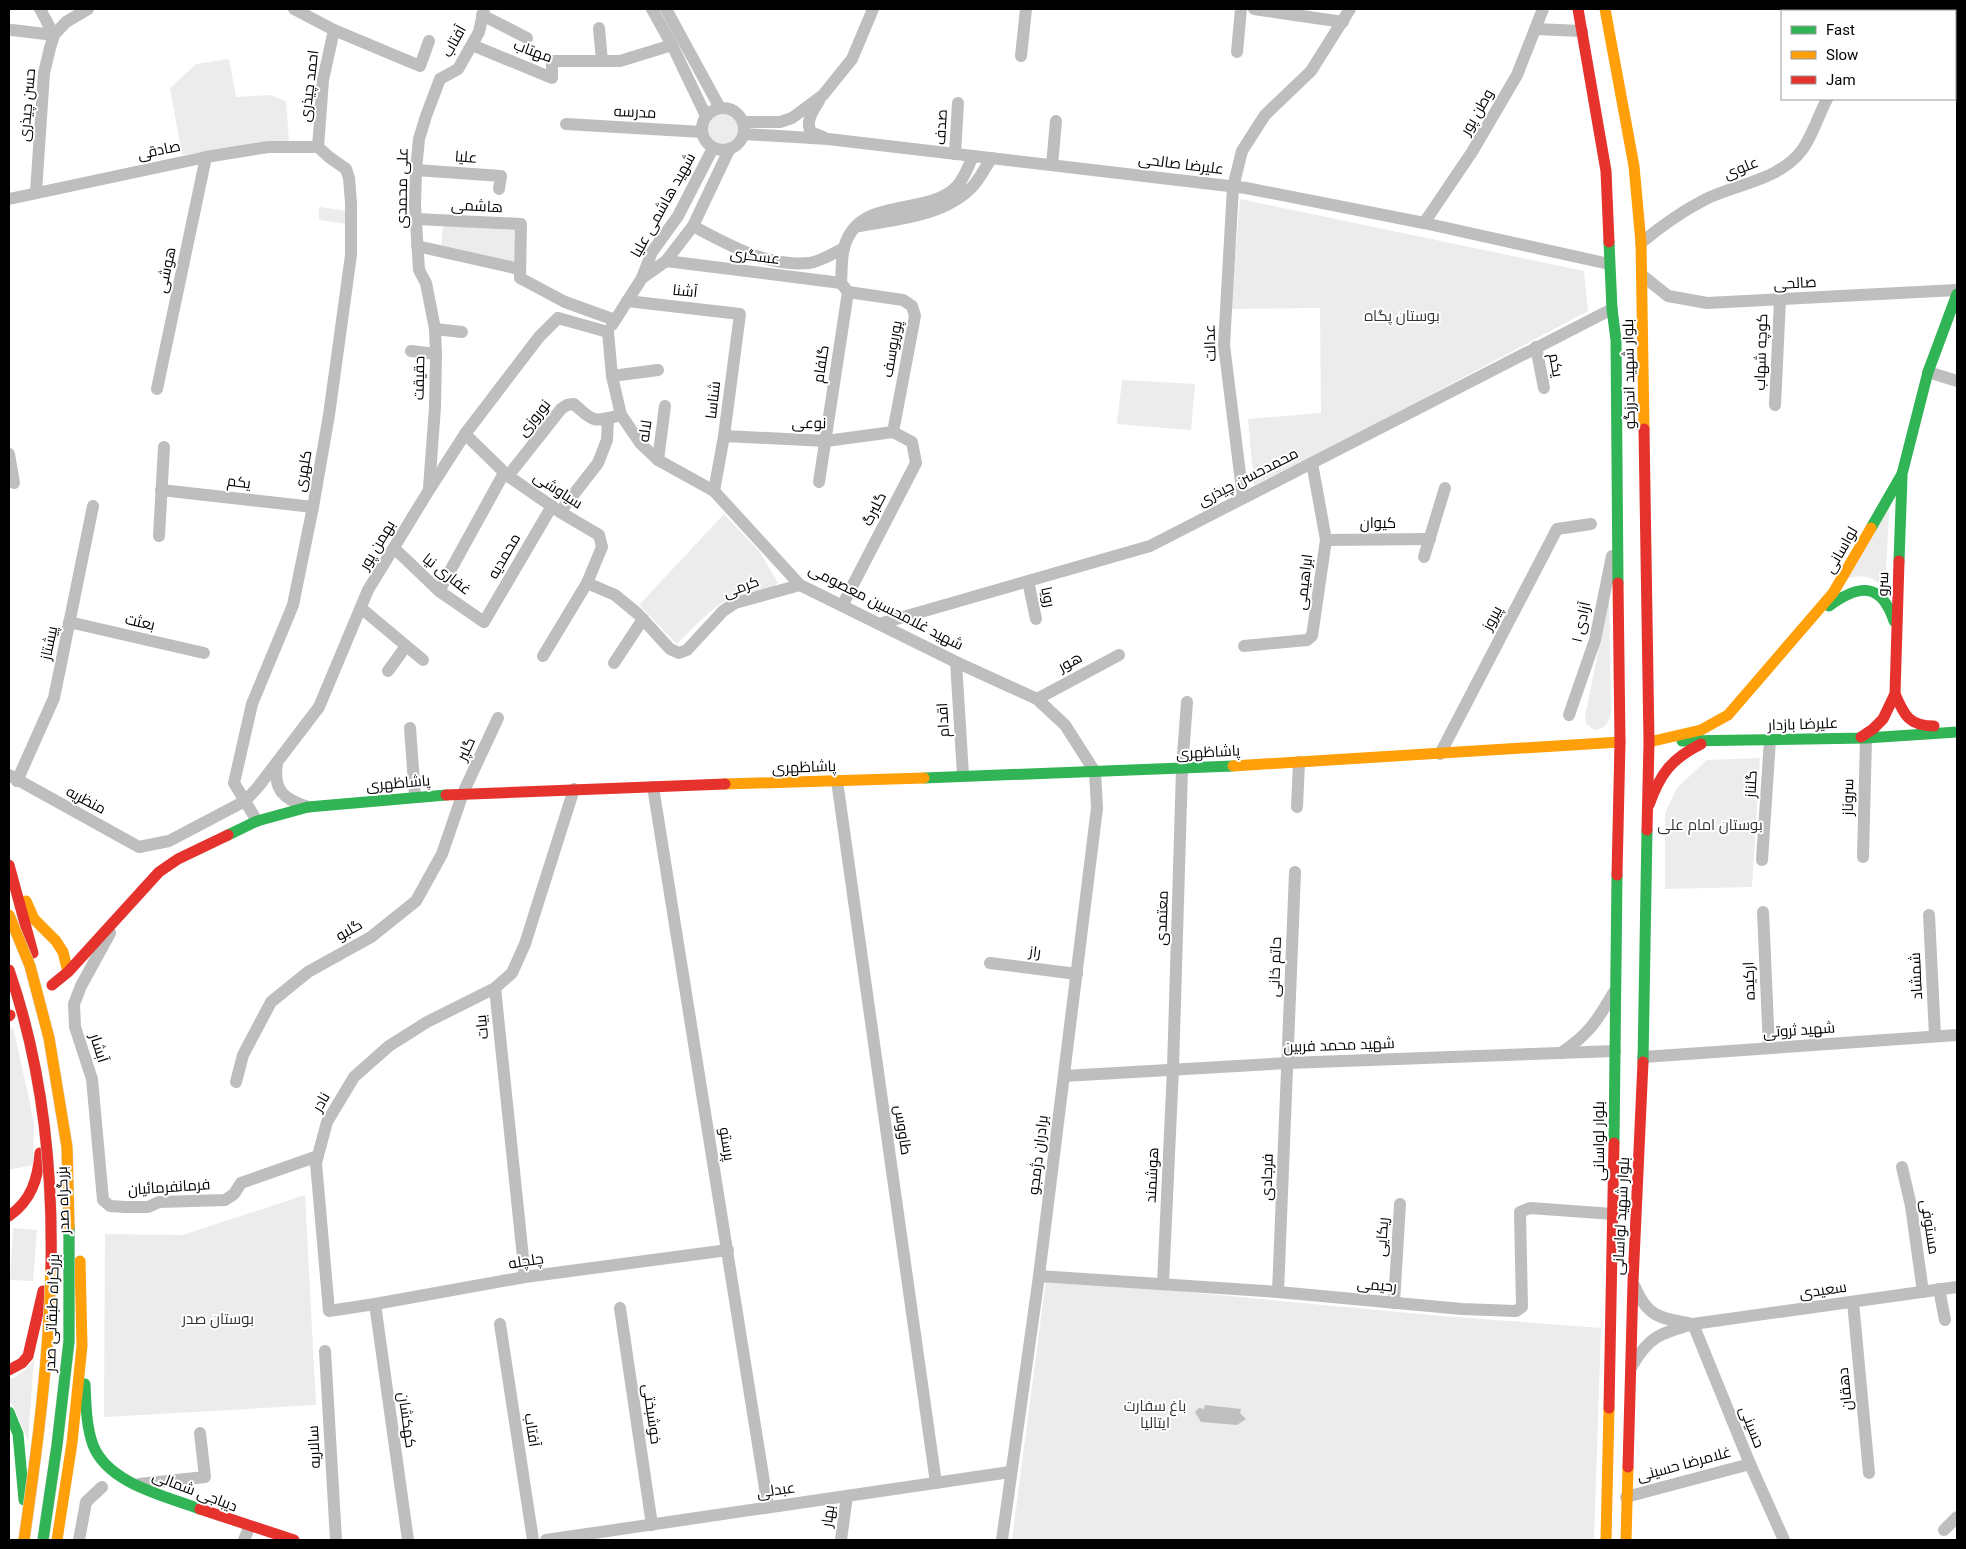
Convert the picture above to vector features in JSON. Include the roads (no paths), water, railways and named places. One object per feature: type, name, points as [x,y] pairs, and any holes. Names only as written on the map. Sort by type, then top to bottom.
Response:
[{"type":"main road","name":"بلوار شهید اندرزگو","points":[[1578,9],[1606,171],[1609,264],[1616,340],[1618,534],[1635,742]]},
{"type":"main road","name":"بلوار شهید اندرزگو","points":[[1606,9],[1634,166],[1643,276],[1645,434],[1635,742]]},
{"type":"main road","name":"لواسانی","points":[[1635,742],[1701,730],[1728,715],[1836,588],[1902,474],[1928,372],[1957,292]]},
{"type":"main road","points":[[1617,434],[1622,444],[1632,447],[1639,443],[1645,434]]},
{"type":"main road","name":"سرو","points":[[1895,694],[1902,474]]},
{"type":"main road","points":[[1789,645],[1837,599],[1853,590],[1862,589],[1871,590],[1885,601],[1893,618],[1896,641]]},
{"type":"main road","points":[[1895,694],[1906,716],[1920,727],[1957,725]]},
{"type":"main road","points":[[1862,738],[1877,727],[1885,718],[1895,694]]},
{"type":"main road","points":[[1728,715],[1726,722],[1729,731],[1737,738],[1746,741]]},
{"type":"main road","name":"علیرضا بازدار","points":[[1635,742],[1862,738],[1957,732]]},
{"type":"main road","points":[[1648,809],[1656,786],[1669,765],[1683,752],[1706,741]]},
{"type":"main road","points":[[1635,742],[1648,809]]},
{"type":"main road","name":"پاشاظهری","points":[[52,985],[68,972],[159,872],[178,859],[258,821],[308,807],[463,793],[1182,769],[1635,742]]},
{"type":"main road","name":"بلوار لواسانی","points":[[1606,1540],[1619,808],[1635,742]]},
{"type":"main road","points":[[1619,808],[1623,804],[1633,801],[1642,803],[1648,809]]},
{"type":"main road","name":"بلوار شهید لواسانی","points":[[1626,1540],[1633,1282],[1643,1057],[1648,809]]},
{"type":"main road","points":[[9,860],[34,920],[56,941],[63,952],[68,972]]},
{"type":"main road","name":"بزرگراه صدر","points":[[9,866],[58,1036],[68,1094],[77,1166],[82,1346],[72,1443],[57,1540]]},
{"type":"main road","name":"بزرگراه طبقاتی صدر","points":[[9,915],[30,966],[49,1038],[67,1147],[70,1270],[69,1341],[57,1446],[43,1540]]},
{"type":"main road","name":"بزرگراه طبقاتی صدر","points":[[9,970],[16,988],[30,1043],[40,1098],[49,1168],[52,1266],[40,1433],[23,1540]]},
{"type":"main road","name":"بزرگراه صدر","points":[[9,992],[34,1081],[41,1123],[46,1171],[49,1267],[37,1433],[23,1540]]},
{"type":"main road","points":[[9,1216],[25,1203],[36,1182],[39,1170],[41,1123]]},
{"type":"main road","points":[[9,1370],[22,1364],[28,1356],[49,1267]]},
{"type":"main road","name":"دیباجی شمالی","points":[[82,1346],[89,1429],[96,1451],[104,1464],[112,1471],[136,1484],[249,1528],[294,1540]]},
{"type":"main road","points":[[9,1413],[18,1434],[26,1515]]},
{"type":"street","points":[[40,9],[54,35]]},
{"type":"street","points":[[54,35],[66,22],[88,9]]},
{"type":"street","points":[[296,9],[334,30],[420,66],[429,41]]},
{"type":"street","points":[[652,9],[672,45],[706,116]]},
{"type":"street","points":[[666,9],[720,108]]},
{"type":"street","points":[[828,138],[810,132],[808,127],[809,119],[823,95],[852,59],[873,9]]},
{"type":"street","points":[[1021,56],[1026,9]]},
{"type":"street","points":[[1237,52],[1241,9]]},
{"type":"street","points":[[1254,9],[1343,22]]},
{"type":"street","name":"عدالت","points":[[1243,498],[1224,344],[1233,187],[1242,151],[1265,115],[1311,70],[1350,9]]},
{"type":"street","name":"وطن پور","points":[[1424,223],[1472,152],[1517,75],[1543,9]]},
{"type":"street","points":[[483,12],[527,38]]},
{"type":"street","name":"آفتاب","points":[[440,79],[458,69],[479,32],[483,12]]},
{"type":"street","points":[[599,28],[602,61]]},
{"type":"street","points":[[12,30],[54,35]]},
{"type":"street","name":"احمد چیذری","points":[[318,147],[323,80],[334,30]]},
{"type":"street","points":[[1535,30],[1582,31]]},
{"type":"street","name":"حسن چیذری","points":[[36,192],[44,72],[54,35]]},
{"type":"street","name":"مهتاب","points":[[472,45],[552,78],[552,61],[620,61],[672,45]]},
{"type":"street","name":"علی محمدی","points":[[419,270],[416,170],[419,139],[440,79]]},
{"type":"street","points":[[744,128],[792,118],[823,95]]},
{"type":"street","name":"علوی","points":[[1641,243],[1661,227],[1704,200],[1767,176],[1789,162],[1802,150],[1827,100]]},
{"type":"street","name":"صدف","points":[[955,154],[958,103]]},
{"type":"street","points":[[720,108],[734,111],[744,128],[739,144],[730,150],[724,151],[713,148],[704,138],[702,132],[706,116],[720,108]]},
{"type":"street","points":[[1052,165],[1056,121]]},
{"type":"street","name":"مدرسه","points":[[566,124],[702,132]]},
{"type":"street","name":"علیرضا صالحی","points":[[744,128],[1233,187],[1424,223],[1609,264]]},
{"type":"street","name":"صادقی","points":[[9,199],[36,192],[268,147],[318,147]]},
{"type":"street","name":"کلهری","points":[[258,821],[234,783],[252,704],[293,605],[313,507],[332,396],[351,255],[349,178],[346,169],[318,147]]},
{"type":"street","name":"شهید هاشمی علیا","points":[[608,332],[642,278],[652,252],[678,216],[713,148]]},
{"type":"street","name":"شهید هاشمی علیا","points":[[642,278],[666,261],[693,226],[730,150]]},
{"type":"street","points":[[845,288],[844,248],[857,226],[872,214],[939,198],[956,188],[973,156]]},
{"type":"street","name":"هوشی","points":[[157,389],[206,158]]},
{"type":"street","points":[[857,226],[939,209],[952,203],[973,185],[992,158]]},
{"type":"street","name":"علیا","points":[[416,170],[501,176],[499,189]]},
{"type":"street","name":"هاشمی","points":[[416,219],[521,224],[519,269]]},
{"type":"street","name":"عسگری","points":[[693,226],[734,247],[774,262],[810,263],[844,248]]},
{"type":"street","points":[[417,246],[519,269],[520,278],[565,302],[616,320]]},
{"type":"street","name":"عسگری","points":[[666,261],[845,288]]},
{"type":"street","name":"حقیقت","points":[[419,270],[426,283],[435,329],[435,407],[429,490]]},
{"type":"street","name":"صالحی","points":[[1643,276],[1668,296],[1707,302],[1957,292]]},
{"type":"street","name":"پوریوسف","points":[[845,288],[903,300],[912,306],[915,316],[894,432]]},
{"type":"street","name":"گلفام","points":[[819,482],[845,288]]},
{"type":"street","name":"کوچه شهاب","points":[[1776,405],[1780,300]]},
{"type":"street","name":"آشنا","points":[[627,301],[740,314]]},
{"type":"street","points":[[565,302],[559,304],[557,308],[558,318],[608,332]]},
{"type":"street","name":"محمدحسن چیذری","points":[[879,624],[1150,546],[1612,309]]},
{"type":"street","name":"شناسا","points":[[714,491],[724,436],[740,314]]},
{"type":"street","name":"بهمن پور","points":[[139,847],[169,841],[245,801],[258,788],[319,707],[368,590],[429,490],[465,434],[539,337],[558,318]]},
{"type":"street","points":[[435,329],[462,332]]},
{"type":"street","name":"شهید غلامحسین معصومی","points":[[608,332],[614,417],[658,460],[714,491],[800,585],[956,662],[1037,699],[1064,725],[1095,772]]},
{"type":"street","name":"یکم","points":[[1536,347],[1544,388]]},
{"type":"street","points":[[411,350],[436,354]]},
{"type":"street","points":[[612,376],[658,370]]},
{"type":"street","points":[[1928,372],[1957,381]]},
{"type":"street","name":"نوروزی","points":[[439,591],[506,474],[561,409],[567,404],[574,404],[590,419],[597,421],[614,417]]},
{"type":"street","name":"لاله","points":[[658,460],[665,406]]},
{"type":"street","name":"محمدیه","points":[[484,622],[556,509],[598,463],[614,417]]},
{"type":"street","name":"نوعی","points":[[724,436],[826,441],[894,432]]},
{"type":"street","name":"گلبرگ","points":[[842,606],[916,463],[912,442],[894,432]]},
{"type":"street","name":"سیاوشی","points":[[465,434],[506,474],[556,509],[599,534],[602,547],[587,583],[543,656]]},
{"type":"street","points":[[159,536],[164,447]]},
{"type":"street","points":[[9,454],[14,483]]},
{"type":"street","name":"ابراهیمی","points":[[1244,646],[1307,640],[1312,636],[1326,540],[1312,463]]},
{"type":"street","points":[[1424,557],[1445,488]]},
{"type":"street","name":"یکم","points":[[161,490],[313,507]]},
{"type":"street","name":"پیشتاز","points":[[13,778],[54,698],[93,506]]},
{"type":"street","name":"پیروز","points":[[1440,754],[1557,529],[1591,524]]},
{"type":"street","name":"آزادی ۱","points":[[1569,715],[1595,640],[1618,534]]},
{"type":"street","name":"کیوان","points":[[1326,540],[1430,539]]},
{"type":"street","name":"غفاری نیا","points":[[394,548],[439,591],[484,622]]},
{"type":"street","name":"رویا","points":[[1028,581],[1036,619]]},
{"type":"street","points":[[587,583],[615,595],[643,618],[614,663]]},
{"type":"street","name":"کرمی","points":[[643,618],[670,649],[679,652],[687,650],[723,611],[735,603],[800,585]]},
{"type":"street","points":[[361,608],[423,660]]},
{"type":"street","name":"بعثت","points":[[70,622],[204,653]]},
{"type":"street","points":[[388,671],[406,646]]},
{"type":"street","name":"هور","points":[[1037,699],[1119,655]]},
{"type":"street","name":"اقدام","points":[[956,662],[963,775]]},
{"type":"street","name":"معتمدی","points":[[1173,1068],[1182,769],[1187,702]]},
{"type":"street","name":"گلپر","points":[[463,793],[498,718]]},
{"type":"street","points":[[410,728],[415,796]]},
{"type":"street","name":"سروناز","points":[[1862,738],[1863,856]]},
{"type":"street","name":"گلناز","points":[[1762,860],[1770,740]]},
{"type":"street","points":[[277,761],[275,776],[279,791],[292,802],[308,807]]},
{"type":"street","points":[[1297,807],[1299,762]]},
{"type":"street","name":"برادران دژمجو","points":[[1002,1540],[1010,1472],[1039,1276],[1077,974],[1097,808],[1095,772]]},
{"type":"street","name":"منظریه","points":[[13,778],[139,847]]},
{"type":"street","name":"طاووس","points":[[837,781],[936,1483]]},
{"type":"street","name":"پرستو","points":[[653,787],[768,1508]]},
{"type":"street","points":[[495,988],[512,973],[525,944],[574,789]]},
{"type":"street","name":"گلبو","points":[[236,1082],[243,1055],[271,1002],[308,972],[372,937],[416,901],[442,854],[463,793]]},
{"type":"street","name":"حاتم خانی","points":[[1288,1063],[1295,872]]},
{"type":"street","name":"ارکیده","points":[[1763,912],[1769,1048]]},
{"type":"street","name":"شمشاد","points":[[1929,915],[1935,1036]]},
{"type":"street","name":"آبشار","points":[[103,1200],[92,1079],[75,1027],[74,1004],[118,918]]},
{"type":"street","name":"راز","points":[[990,963],[1077,974]]},
{"type":"street","name":"نادر","points":[[329,1310],[316,1163],[327,1122],[354,1077],[389,1046],[427,1022],[495,988]]},
{"type":"street","name":"بیات","points":[[495,988],[525,1277]]},
{"type":"street","points":[[1561,1053],[1577,1042],[1597,1022],[1615,990]]},
{"type":"street","name":"شهید ثروتی","points":[[1643,1057],[1957,1035]]},
{"type":"street","name":"شهید محمد فربین","points":[[1064,1076],[1173,1068],[1615,1051]]},
{"type":"street","name":"فرجادی","points":[[1278,1292],[1288,1063]]},
{"type":"street","name":"هوشمند","points":[[1163,1284],[1173,1068]]},
{"type":"street","name":"فرمانفرمائیان","points":[[103,1200],[110,1206],[148,1207],[159,1202],[225,1200],[234,1194],[241,1183],[318,1156]]},
{"type":"street","name":"مستوفی","points":[[1902,1167],[1911,1206],[1923,1292]]},
{"type":"street","name":"ریکایی","points":[[1394,1302],[1400,1204]]},
{"type":"street","name":"رحیمی","points":[[1039,1276],[1278,1292],[1462,1309],[1516,1311],[1522,1307],[1520,1212],[1530,1208],[1613,1214]]},
{"type":"street","name":"چلچله","points":[[329,1310],[375,1304],[525,1277],[728,1250]]},
{"type":"street","name":"سعیدی","points":[[1633,1282],[1641,1301],[1656,1315],[1666,1320],[1693,1324]]},
{"type":"street","name":"سعیدی","points":[[1631,1368],[1640,1352],[1650,1341],[1664,1333],[1693,1324],[1957,1287]]},
{"type":"street","points":[[1939,1290],[1945,1320]]},
{"type":"street","name":"دهقان","points":[[1853,1302],[1870,1473]]},
{"type":"street","name":"کهکشان","points":[[375,1304],[408,1540]]},
{"type":"street","name":"خوشبختی","points":[[620,1308],[652,1525]]},
{"type":"street","name":"آفتاب","points":[[500,1324],[533,1540]]},
{"type":"street","name":"حسینی","points":[[1693,1324],[1750,1464],[1784,1540]]},
{"type":"street","name":"سالاریه","points":[[325,1351],[336,1540]]},
{"type":"street","points":[[9,1413],[9,1432]]},
{"type":"street","points":[[136,1484],[205,1477],[200,1433]]},
{"type":"street","name":"غلامرضا حسینی","points":[[1626,1497],[1750,1464]]},
{"type":"street","name":"عبدلی","points":[[546,1540],[1010,1472]]},
{"type":"street","points":[[80,1540],[86,1502],[102,1487]]},
{"type":"street","name":"بهار","points":[[841,1540],[847,1496]]},
{"type":"street","points":[[1944,1530],[1957,1517]]},
{"type":"street","points":[[244,1540],[249,1528]]},
{"type":"park label","name":"بوستان پگاه","points":[[1402,316]]},
{"type":"park label","name":"بوستان امام علی","points":[[1710,825]]},
{"type":"park label","name":"بوستان صدر","points":[[218,1319]]},
{"type":"park label","name":"باغ سفارت ایتالیا","points":[[1155,1414]]}]
